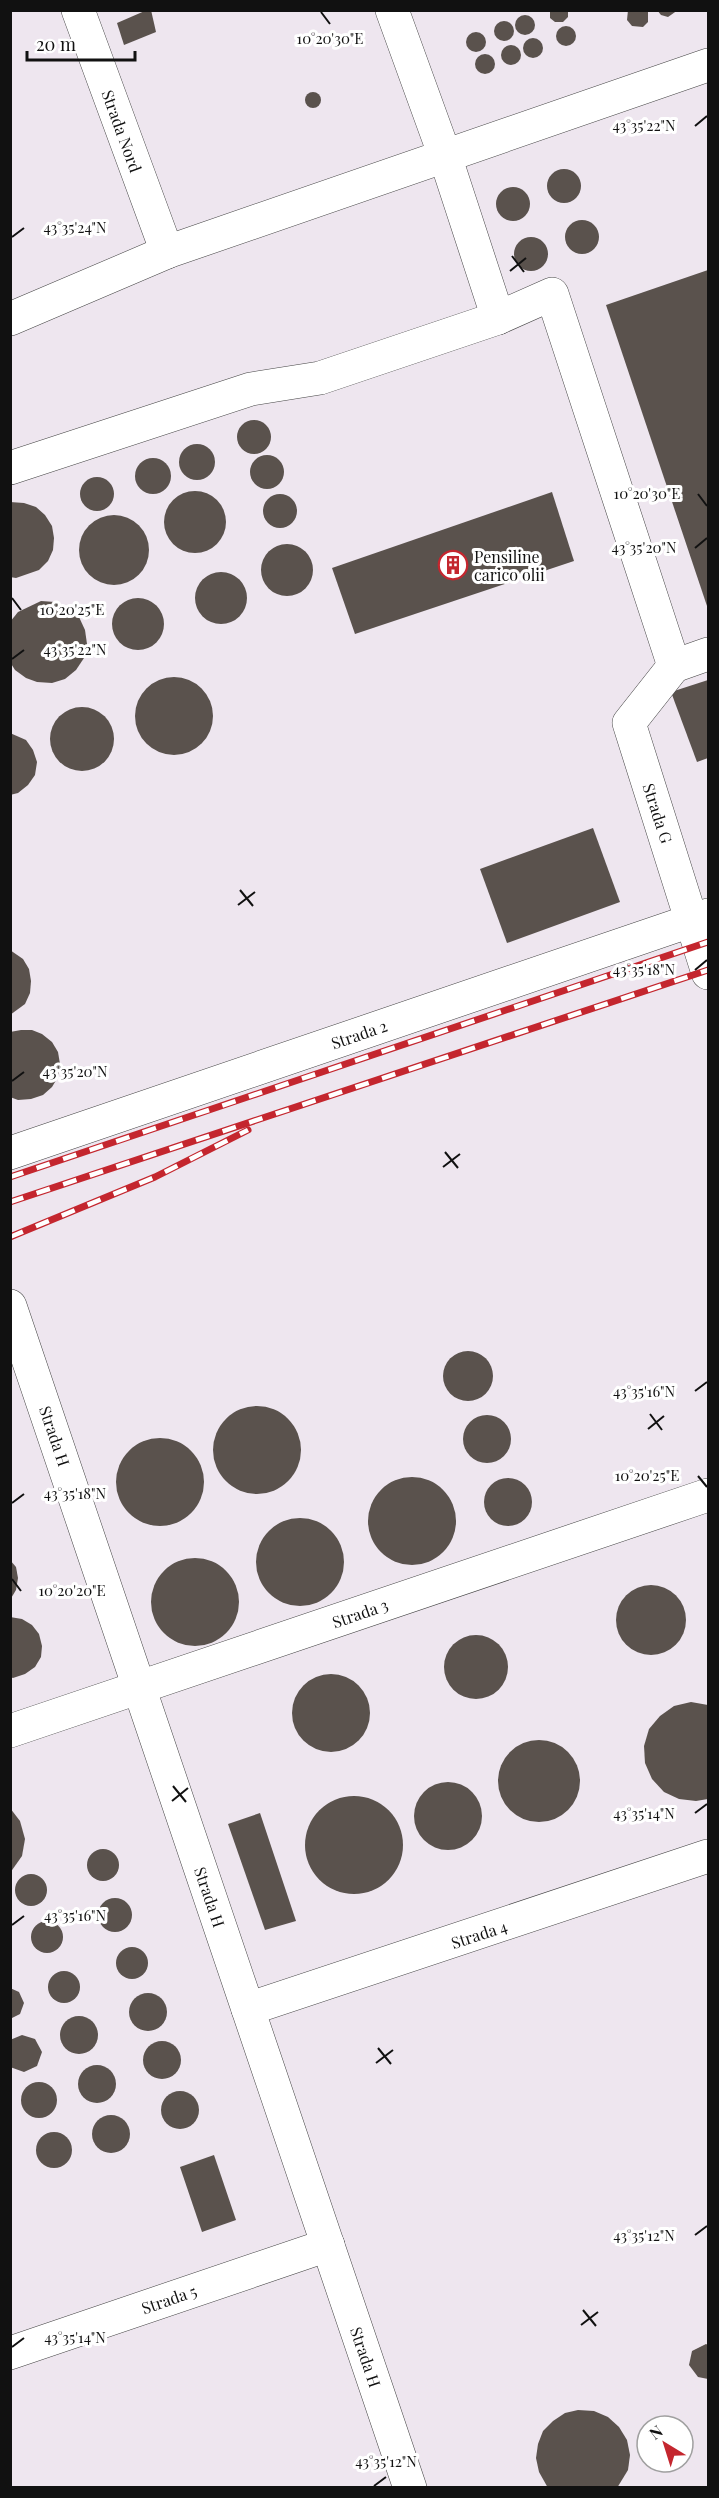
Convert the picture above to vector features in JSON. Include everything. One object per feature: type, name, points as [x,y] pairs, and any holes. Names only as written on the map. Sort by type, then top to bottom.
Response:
[{"type":"lane","name":"Strada Nord","points":[[78,10],[167,252]]},
{"type":"lane","points":[[393,10],[445,156],[498,318]]},
{"type":"lane","points":[[10,320],[167,252],[708,65]]},
{"type":"lane","points":[[10,468],[251,389],[320,378],[498,318],[552,294],[674,666],[708,654]]},
{"type":"lane","name":"Strada G","points":[[674,666],[628,723],[700,918],[708,973]]},
{"type":"lane","name":"Strada 2","points":[[10,1153],[700,918]]},
{"type":"lane","name":"Strada H","points":[[10,1306],[410,2487]]},
{"type":"lane","name":"Strada 3","points":[[10,1731],[708,1496]]},
{"type":"lane","name":"Strada 4","points":[[248,2009],[708,1856]]},
{"type":"lane","name":"Strada 5","points":[[10,2353],[328,2245]]},
{"type":"shaded area","points":[[11,11],[708,11],[708,2487],[11,2488]]},
{"type":"building","points":[[151,10],[156,32],[124,45],[117,23]]},
{"type":"building","points":[[550,10],[568,10],[568,17],[563,22],[555,22],[550,18]]},
{"type":"building","points":[[628,10],[648,10],[648,22],[643,27],[632,26],[627,20]]},
{"type":"building","points":[[657,10],[678,10],[668,17],[661,15]]},
{"type":"building","points":[[525,15],[532,18],[535,25],[532,32],[525,35],[518,32],[515,25],[518,18]]},
{"type":"building","points":[[504,21],[511,24],[514,31],[511,38],[504,41],[497,38],[494,31],[497,24]]},
{"type":"building","points":[[566,26],[573,29],[576,36],[573,43],[566,46],[559,43],[556,36],[559,29]]},
{"type":"building","points":[[476,32],[483,35],[486,42],[483,49],[476,52],[469,49],[466,42],[469,35]]},
{"type":"building","points":[[533,38],[540,41],[543,48],[540,55],[533,58],[526,55],[523,48],[526,41]]},
{"type":"building","points":[[511,45],[518,48],[521,55],[518,62],[511,65],[504,62],[501,55],[504,48]]},
{"type":"building","points":[[485,54],[492,57],[495,64],[492,71],[485,74],[478,71],[475,64],[478,57]]},
{"type":"building","points":[[313,92],[319,94],[321,100],[319,106],[313,108],[307,106],[305,100],[307,94]]},
{"type":"building","points":[[564,169],[576,174],[581,186],[576,198],[564,203],[552,198],[547,186],[552,174]]},
{"type":"building","points":[[513,187],[525,192],[530,204],[525,216],[513,221],[501,216],[496,204],[501,192]]},
{"type":"building","points":[[582,220],[594,225],[599,237],[594,249],[582,254],[570,249],[565,237],[570,225]]},
{"type":"building","points":[[531,237],[543,242],[548,254],[543,266],[531,271],[519,266],[514,254],[519,242]]},
{"type":"building","points":[[708,270],[708,609],[606,305]]},
{"type":"building","points":[[254,420],[266,425],[271,437],[266,449],[254,454],[242,449],[237,437],[242,425]]},
{"type":"building","points":[[197,444],[209,450],[215,462],[209,474],[197,480],[185,474],[179,462],[185,450]]},
{"type":"building","points":[[267,455],[279,460],[284,472],[279,484],[267,489],[255,484],[250,472],[255,460]]},
{"type":"building","points":[[153,458],[166,463],[171,476],[166,489],[153,494],[140,489],[135,476],[140,463]]},
{"type":"building","points":[[97,477],[109,482],[114,494],[109,506],[97,511],[85,506],[80,494],[85,482]]},
{"type":"building","points":[[195,491],[217,500],[226,522],[217,544],[195,553],[173,544],[164,522],[173,500]]},
{"type":"building","name":"Pensiline carico olii","points":[[552,492],[574,561],[355,634],[332,568]]},
{"type":"building","points":[[280,494],[292,499],[297,511],[292,523],[280,528],[268,523],[263,511],[268,499]]},
{"type":"building","points":[[10,502],[36,507],[52,526],[54,538],[53,550],[48,561],[39,570],[16,578],[10,577]]},
{"type":"building","points":[[121,515],[134,521],[143,530],[147,536],[149,550],[147,564],[139,575],[128,583],[107,585],[89,575],[81,564],[79,543],[89,525],[100,517]]},
{"type":"building","points":[[282,544],[292,544],[306,551],[313,570],[306,589],[292,596],[282,596],[272,592],[265,585],[261,575],[261,565],[265,555],[272,548]]},
{"type":"building","points":[[216,572],[226,572],[240,579],[247,598],[240,617],[226,624],[216,624],[206,620],[199,613],[195,603],[195,593],[199,583],[206,576]]},
{"type":"building","points":[[138,598],[152,602],[160,610],[164,624],[160,638],[152,646],[138,650],[124,646],[116,638],[112,624],[116,610],[124,602]]},
{"type":"building","points":[[41,601],[55,602],[69,608],[79,617],[85,630],[87,644],[84,658],[76,670],[65,679],[52,683],[37,682],[26,678],[15,670],[10,662],[10,622],[18,612]]},
{"type":"building","points":[[166,677],[182,677],[196,683],[207,694],[213,708],[213,724],[207,738],[196,749],[182,755],[166,755],[152,749],[141,738],[135,724],[135,708],[141,694],[152,683]]},
{"type":"building","points":[[708,680],[708,758],[697,762],[671,692]]},
{"type":"building","points":[[82,707],[100,713],[108,721],[114,739],[108,757],[100,765],[82,771],[64,765],[56,757],[50,739],[56,721],[64,713]]},
{"type":"building","points":[[10,733],[26,740],[37,762],[35,775],[28,785],[18,793],[10,795]]},
{"type":"building","points":[[593,828],[620,902],[507,943],[480,869]]},
{"type":"building","points":[[10,950],[23,959],[29,969],[31,981],[30,993],[25,1004],[10,1015]]},
{"type":"building","points":[[32,1030],[52,1042],[58,1052],[60,1064],[58,1077],[43,1095],[18,1100],[10,1097],[10,1032]]},
{"type":"building","points":[[468,1351],[486,1358],[493,1376],[486,1394],[468,1401],[450,1394],[443,1376],[450,1358]]},
{"type":"building","points":[[257,1406],[274,1409],[288,1419],[298,1433],[301,1450],[298,1467],[288,1481],[274,1491],[257,1494],[240,1491],[226,1481],[216,1467],[213,1450],[216,1433],[226,1419],[240,1409]]},
{"type":"building","points":[[482,1415],[492,1415],[507,1425],[511,1439],[510,1448],[501,1459],[492,1463],[482,1463],[467,1453],[463,1444],[463,1434],[473,1419]]},
{"type":"building","points":[[160,1438],[177,1441],[191,1451],[201,1465],[204,1482],[201,1499],[191,1513],[177,1523],[160,1526],[143,1523],[129,1513],[119,1499],[116,1482],[119,1465],[129,1451],[143,1441]]},
{"type":"building","points":[[412,1477],[429,1480],[443,1490],[453,1504],[456,1521],[453,1538],[443,1552],[429,1562],[412,1565],[395,1562],[381,1552],[371,1538],[368,1521],[371,1504],[381,1490],[395,1480]]},
{"type":"building","points":[[503,1478],[513,1478],[528,1488],[532,1502],[531,1511],[522,1522],[513,1526],[503,1526],[488,1516],[484,1507],[484,1497],[494,1482]]},
{"type":"building","points":[[300,1518],[325,1525],[337,1537],[344,1562],[337,1587],[325,1599],[300,1606],[275,1599],[263,1587],[256,1562],[263,1537],[275,1525]]},
{"type":"building","points":[[195,1558],[220,1565],[232,1577],[239,1602],[232,1627],[220,1639],[195,1646],[170,1639],[158,1627],[151,1602],[158,1577],[170,1565]]},
{"type":"building","points":[[10,1560],[16,1567],[18,1578],[16,1590],[10,1600]]},
{"type":"building","points":[[658,1585],[671,1591],[680,1600],[684,1606],[686,1620],[684,1634],[676,1645],[665,1653],[644,1655],[626,1645],[618,1634],[616,1613],[626,1595],[637,1587]]},
{"type":"building","points":[[10,1617],[22,1619],[32,1625],[39,1634],[42,1646],[41,1657],[35,1667],[13,1678],[10,1677]]},
{"type":"building","points":[[476,1635],[494,1641],[502,1649],[508,1667],[502,1685],[494,1693],[476,1699],[458,1693],[450,1685],[444,1667],[450,1649],[458,1641]]},
{"type":"building","points":[[331,1674],[346,1677],[359,1685],[367,1698],[370,1713],[367,1728],[359,1741],[346,1749],[331,1752],[316,1749],[303,1741],[295,1728],[292,1713],[295,1698],[303,1685],[316,1677]]},
{"type":"building","points":[[691,1702],[708,1705],[708,1799],[696,1801],[679,1799],[664,1792],[652,1779],[645,1763],[644,1746],[649,1729],[660,1716],[674,1706]]},
{"type":"building","points":[[539,1740],[555,1743],[568,1752],[577,1765],[580,1781],[577,1797],[568,1810],[555,1819],[539,1822],[523,1819],[510,1810],[501,1797],[498,1781],[501,1765],[510,1752],[523,1743]]},
{"type":"building","points":[[441,1782],[455,1782],[467,1787],[477,1797],[482,1816],[477,1835],[467,1845],[455,1850],[441,1850],[429,1845],[419,1835],[414,1823],[414,1809],[419,1797],[429,1787]]},
{"type":"building","points":[[354,1796],[373,1800],[389,1810],[399,1826],[403,1845],[399,1864],[389,1880],[373,1890],[354,1894],[335,1890],[319,1880],[309,1864],[305,1845],[309,1826],[319,1810],[335,1800]]},
{"type":"building","points":[[10,1808],[20,1821],[25,1839],[22,1856],[10,1873]]},
{"type":"building","points":[[260,1813],[296,1921],[265,1930],[228,1824]]},
{"type":"building","points":[[103,1849],[115,1853],[119,1865],[115,1877],[103,1881],[91,1877],[87,1865],[91,1853]]},
{"type":"building","points":[[31,1874],[42,1879],[47,1890],[42,1901],[31,1906],[20,1901],[15,1890],[20,1879]]},
{"type":"building","points":[[115,1898],[127,1903],[132,1915],[127,1927],[115,1932],[103,1927],[98,1915],[103,1903]]},
{"type":"building","points":[[47,1921],[58,1926],[63,1937],[58,1948],[47,1953],[36,1948],[31,1937],[36,1926]]},
{"type":"building","points":[[132,1947],[144,1951],[148,1963],[144,1975],[132,1979],[120,1975],[116,1963],[120,1951]]},
{"type":"building","points":[[64,1971],[75,1976],[80,1987],[75,1998],[64,2003],[53,1998],[48,1987],[53,1976]]},
{"type":"building","points":[[10,1988],[19,1992],[24,2003],[20,2014],[10,2019]]},
{"type":"building","points":[[148,1993],[161,1999],[167,2012],[161,2025],[148,2031],[135,2025],[129,2012],[135,1999]]},
{"type":"building","points":[[79,2016],[92,2022],[98,2035],[92,2048],[79,2054],[66,2048],[60,2035],[66,2022]]},
{"type":"building","points":[[22,2035],[35,2039],[42,2052],[37,2066],[24,2072],[10,2067],[10,2040]]},
{"type":"building","points":[[162,2041],[175,2047],[181,2060],[175,2073],[162,2079],[149,2073],[143,2060],[149,2047]]},
{"type":"building","points":[[97,2065],[110,2071],[116,2084],[110,2097],[97,2103],[84,2097],[78,2084],[84,2071]]},
{"type":"building","points":[[39,2082],[52,2087],[57,2100],[52,2113],[39,2118],[26,2113],[21,2100],[26,2087]]},
{"type":"building","points":[[180,2091],[193,2097],[199,2110],[193,2123],[180,2129],[167,2123],[161,2110],[167,2097]]},
{"type":"building","points":[[111,2115],[124,2121],[130,2134],[124,2147],[111,2153],[98,2147],[92,2134],[98,2121]]},
{"type":"building","points":[[54,2132],[67,2137],[72,2150],[67,2163],[54,2168],[41,2163],[36,2150],[41,2137]]},
{"type":"building","points":[[214,2155],[236,2220],[202,2232],[180,2167]]},
{"type":"building","points":[[708,2345],[708,2379],[698,2377],[689,2365],[692,2351]]},
{"type":"building","points":[[578,2410],[594,2411],[608,2417],[619,2427],[627,2440],[630,2455],[628,2470],[617,2488],[548,2488],[539,2472],[536,2458],[543,2431],[565,2413]]},
{"type":"railway","points":[[10,1177],[708,942]]},
{"type":"railway","points":[[10,1202],[708,970]]},
{"type":"railway","points":[[10,1237],[155,1177],[248,1130]]},
{"type":"place","name":"Pensiline carico olii","points":[[453,565]]}]
